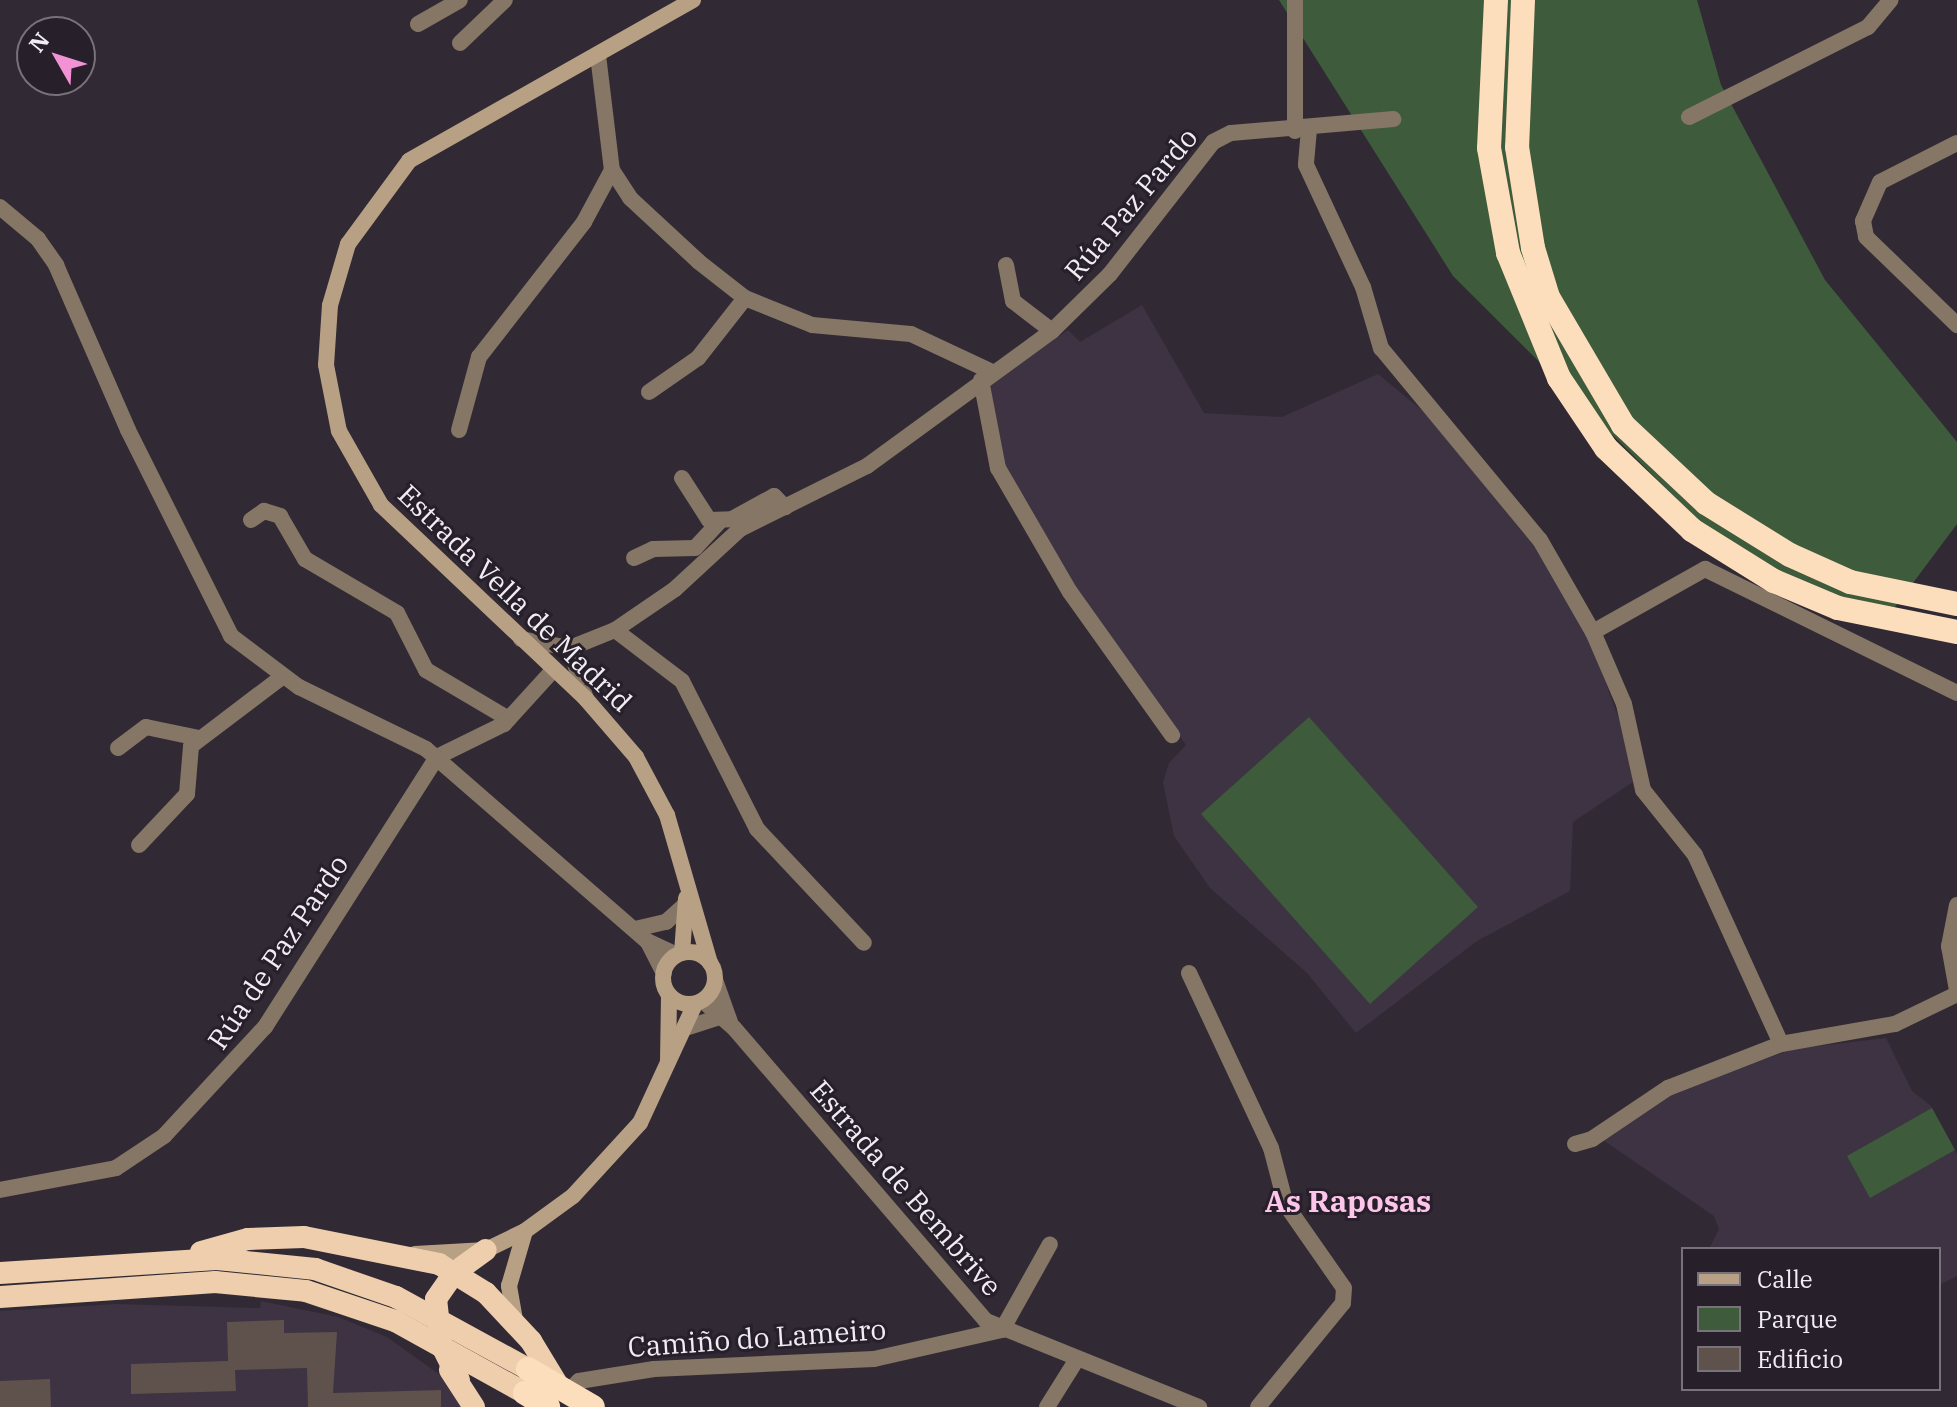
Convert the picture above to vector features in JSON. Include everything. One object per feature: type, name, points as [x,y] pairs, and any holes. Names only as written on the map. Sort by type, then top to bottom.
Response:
[{"type":"highway","points":[[1496,0],[1489,148],[1508,253],[1559,378],[1606,448],[1692,530],[1774,581],[1838,608],[1957,632]]},
{"type":"highway","points":[[1523,0],[1517,147],[1529,234],[1548,297],[1623,425],[1706,503],[1790,555],[1850,582],[1957,604]]},
{"type":"highway","points":[[169,1261],[248,1239],[304,1237],[410,1254],[454,1273],[486,1293],[551,1367],[558,1396]]},
{"type":"highway","points":[[474,1407],[441,1344],[434,1316],[436,1299],[454,1273],[486,1250]]},
{"type":"highway","points":[[0,1273],[169,1261],[315,1269],[434,1316],[528,1369],[558,1396]]},
{"type":"highway","points":[[0,1297],[245,1283],[306,1291],[395,1321],[441,1344],[525,1400],[558,1396],[593,1407]]},
{"type":"highway","points":[[395,1321],[459,1380]]},
{"type":"highway","points":[[516,1326],[528,1369],[525,1400]]},
{"type":"main road","name":"Estrada Vella de Madrid","points":[[686,3],[598,55],[443,136],[409,161],[348,244],[330,305],[328,389],[359,474],[395,522],[586,699],[622,738],[660,799],[686,897],[713,972]]},
{"type":"main road","name":"Estrada Vella de Madrid","points":[[680,954],[686,897]]},
{"type":"main road","points":[[410,1254],[486,1250],[525,1231],[626,1142],[689,1027],[713,972],[680,954],[664,973],[669,995],[668,1065]]},
{"type":"main road","points":[[669,995],[699,1002]]},
{"type":"main road","points":[[516,1326],[509,1286],[525,1231]]},
{"type":"street","points":[[418,24],[460,0]]},
{"type":"street","points":[[460,43],[505,0]]},
{"type":"street","points":[[1295,0],[1306,165],[1363,287],[1381,348],[1540,540],[1593,632],[1624,704],[1643,790],[1695,855],[1781,1044]]},
{"type":"street","points":[[1689,117],[1854,35],[1891,0]]},
{"type":"street","points":[[598,55],[612,170],[630,198],[745,298],[812,325],[911,334],[986,376],[998,468],[1070,592],[1172,735]]},
{"type":"street","name":"Rúa Paz Pardo","points":[[570,648],[615,630],[675,589],[740,529],[867,466],[986,376],[1052,331],[1119,264],[1213,142],[1231,133],[1302,130],[1393,119]]},
{"type":"street","points":[[1957,143],[1880,182],[1863,221],[1866,237],[1957,325]]},
{"type":"street","points":[[459,430],[479,357],[584,222],[612,170]]},
{"type":"street","points":[[0,207],[38,239],[56,265],[214,612],[241,646],[282,677],[437,757],[641,935],[680,954]]},
{"type":"street","points":[[1006,265],[1013,301],[1052,331]]},
{"type":"street","points":[[649,392],[698,358],[745,298]]},
{"type":"street","points":[[682,478],[705,515],[719,522]]},
{"type":"street","points":[[634,558],[653,549],[695,548],[719,522],[774,496],[785,507]]},
{"type":"street","points":[[251,520],[264,511],[280,516],[305,559],[397,613],[426,670],[509,719]]},
{"type":"street","points":[[1593,632],[1705,569],[1957,693]]},
{"type":"street","points":[[615,630],[682,681],[757,829],[864,943]]},
{"type":"street","points":[[521,639],[570,648],[586,699]]},
{"type":"street","points":[[437,757],[509,719],[554,669]]},
{"type":"street","points":[[139,845],[187,794],[189,755],[198,738],[282,677]]},
{"type":"street","points":[[118,748],[146,727],[198,738]]},
{"type":"street","name":"Rúa de Paz Pardo","points":[[0,1190],[116,1168],[164,1136],[228,1074],[265,1027],[437,757]]},
{"type":"street","points":[[641,935],[666,922],[686,897]]},
{"type":"street","points":[[1575,1144],[1592,1139],[1668,1088],[1781,1044],[1895,1024],[1957,992],[1949,946],[1957,905]]},
{"type":"street","points":[[641,935],[664,973]]},
{"type":"street","points":[[713,972],[726,1020]]},
{"type":"street","points":[[1189,973],[1271,1148],[1286,1205],[1344,1288],[1343,1303],[1258,1407]]},
{"type":"street","points":[[699,1002],[726,1020]]},
{"type":"street","points":[[689,1027],[726,1020]]},
{"type":"street","name":"Estrada de Bembrive","points":[[726,1020],[973,1309],[1002,1330],[1199,1407]]},
{"type":"street","points":[[1002,1330],[1050,1244]]},
{"type":"street","name":"Camiño do Lameiro","points":[[558,1396],[579,1381],[654,1369],[874,1359],[1002,1330]]},
{"type":"street","points":[[1047,1407],[1077,1359]]},
{"type":"shaded area","points":[[1142,305],[1204,413],[1282,417],[1378,374],[1446,430],[1529,532],[1582,619],[1637,768],[1633,782],[1573,822],[1570,891],[1477,941],[1356,1033],[1307,973],[1210,888],[1174,836],[1163,782],[1169,763],[1186,745],[1064,575],[1002,465],[986,406],[990,384],[1068,330],[1080,342]]},
{"type":"shaded area","points":[[1886,1038],[1912,1091],[1931,1106],[1957,1154],[1957,1276],[1941,1284],[1941,1247],[1710,1247],[1719,1229],[1714,1216],[1603,1140],[1674,1093],[1793,1049]]},
{"type":"shaded area","points":[[261,1301],[338,1317],[387,1337],[440,1375],[461,1407],[0,1407],[0,1311],[116,1304],[260,1308]]},
{"type":"green space","points":[[1279,0],[1697,0],[1721,85],[1825,280],[1957,442],[1957,524],[1886,619],[1750,572],[1453,276]]},
{"type":"green space","points":[[1309,717],[1478,907],[1370,1004],[1201,814]]},
{"type":"green space","points":[[1932,1108],[1955,1150],[1870,1198],[1847,1156]]},
{"type":"building","points":[[284,1320],[284,1333],[337,1332],[333,1393],[441,1390],[441,1407],[308,1407],[307,1368],[235,1370],[236,1391],[131,1394],[131,1364],[228,1361],[227,1322]]},
{"type":"building","points":[[50,1379],[51,1407],[0,1407],[0,1381]]},
{"type":"district","name":"As Raposas","points":[[1348,1201]]}]
